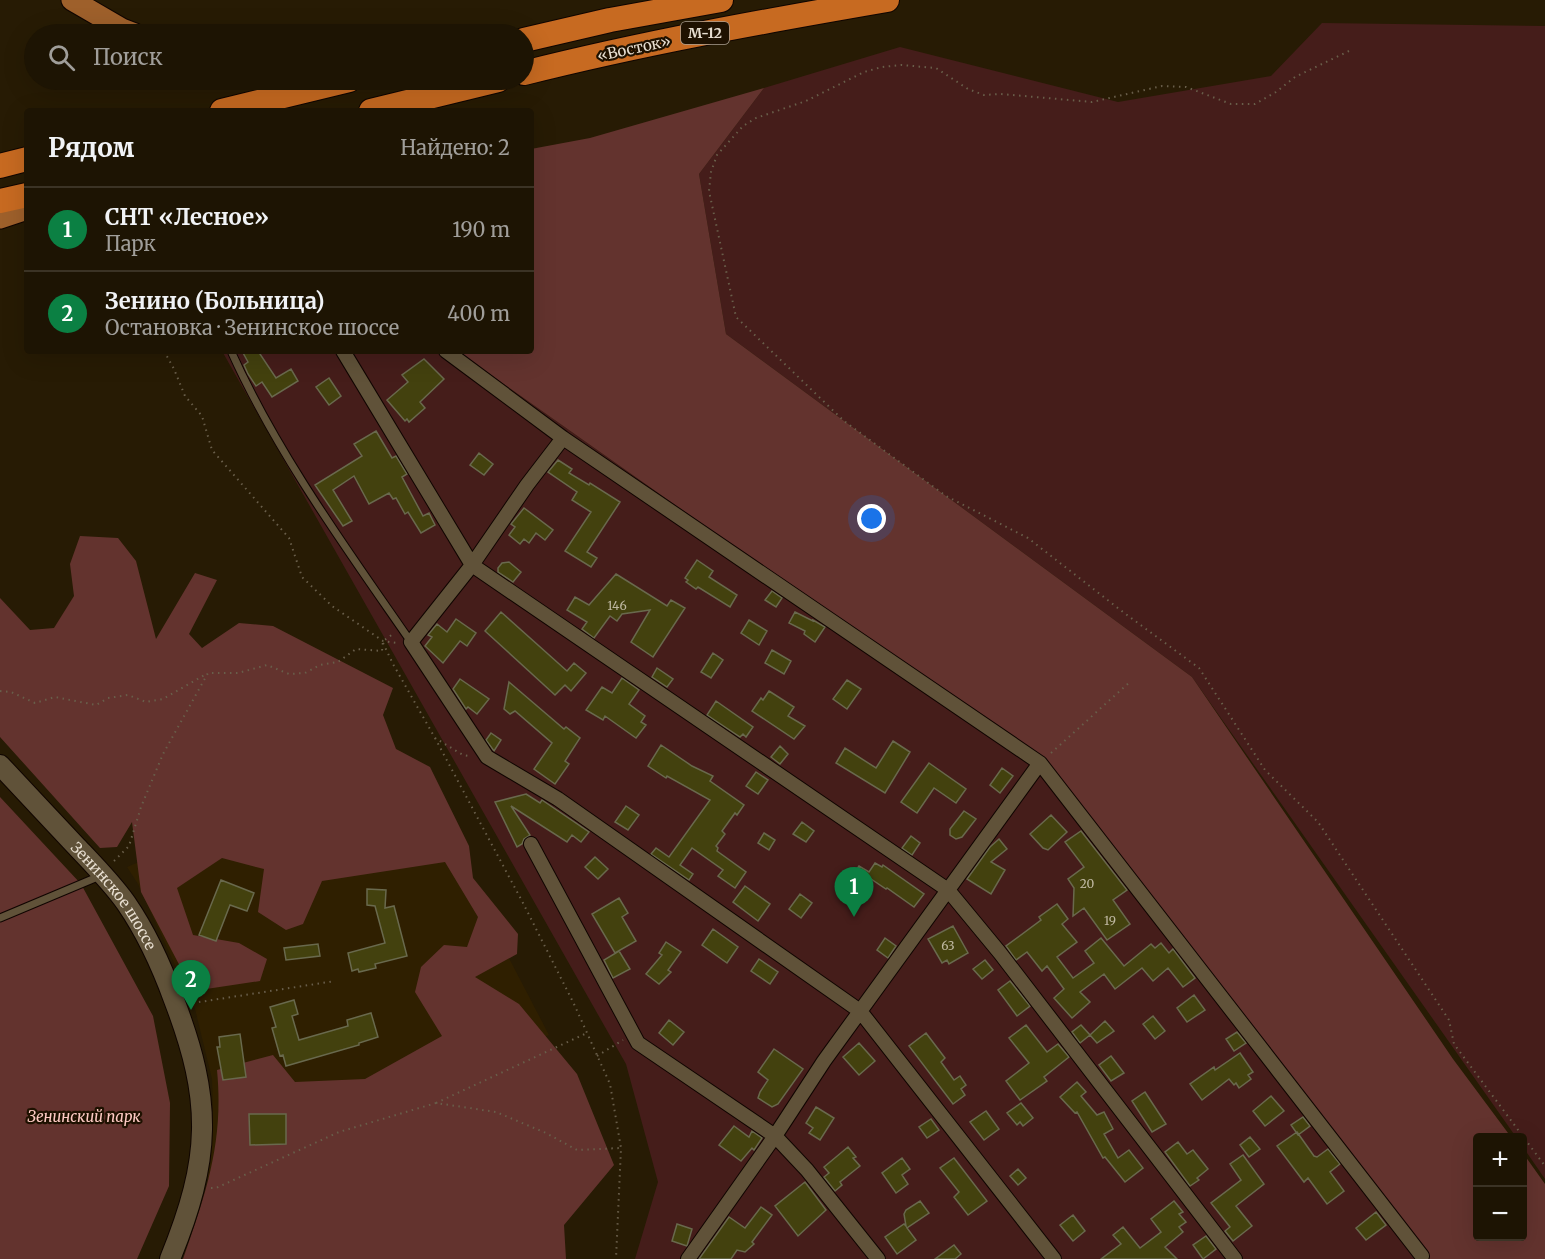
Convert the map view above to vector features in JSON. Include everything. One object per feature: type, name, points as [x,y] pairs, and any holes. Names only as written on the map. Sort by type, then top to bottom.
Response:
[{"type":"highway","name":"«Восток»","points":[[534,38],[610,20],[721,0]]},
{"type":"highway","name":"«Восток»","points":[[534,71],[606,53],[887,0]]},
{"type":"highway","points":[[234,108],[308,90]]},
{"type":"highway","points":[[383,108],[457,90]]},
{"type":"highway","points":[[0,166],[24,160]]},
{"type":"highway","points":[[0,201],[24,196]]},
{"type":"main road","points":[[72,0],[113,24]]},
{"type":"main road","points":[[534,31],[610,20]]},
{"type":"main road","points":[[0,218],[24,210]]},
{"type":"main road","name":"Зенинское шоссе","points":[[0,765],[103,875],[126,903],[166,979],[192,1049],[203,1114],[200,1164],[195,1187],[170,1259]]},
{"type":"street","points":[[345,354],[472,565],[948,890],[1000,953],[1235,1259]]},
{"type":"street","points":[[450,354],[563,438],[1040,763],[1421,1258]]},
{"type":"street","points":[[563,438],[527,485],[472,565],[411,642],[487,757],[558,799],[860,1011],[1054,1259]]},
{"type":"street","points":[[688,1259],[775,1136],[824,1061],[1040,763]]},
{"type":"street","points":[[531,844],[638,1042],[775,1136],[807,1170],[878,1259]]},
{"type":"lane","points":[[232,354],[245,383],[278,442],[411,642]]},
{"type":"lane","points":[[0,918],[103,875]]},
{"type":"path","points":[[1349,51],[1295,77],[1276,92],[1255,104],[1231,104],[1186,87],[1162,86],[1092,102],[1001,94],[984,95],[968,89],[936,68],[901,65],[882,67],[864,72],[806,101],[756,118],[743,126],[717,155],[711,172],[709,191],[736,317],[844,421],[946,496],[1028,538],[1199,668],[1265,770],[1318,822],[1449,1020],[1454,1044],[1545,1166]]},
{"type":"path","points":[[166,354],[185,396],[202,416],[212,450],[289,538],[302,577],[332,606],[382,641],[406,644],[411,642]]},
{"type":"path","points":[[0,691],[11,692],[35,703],[55,697],[96,705],[108,698],[128,695],[146,702],[164,699],[208,673],[238,673],[267,665],[289,674],[305,673],[320,665],[338,662],[356,650],[382,651],[382,641]]},
{"type":"path","points":[[382,641],[523,903],[610,1084],[621,1148],[616,1259]]},
{"type":"path","points":[[103,875],[119,854],[129,846],[141,807],[164,754],[208,673]]},
{"type":"path","points":[[1040,763],[1131,681]]},
{"type":"path","points":[[435,738],[463,755],[487,757]]},
{"type":"path","points":[[176,1005],[335,981]]},
{"type":"path","points":[[195,1187],[216,1188],[339,1132],[436,1103],[587,1033]]},
{"type":"path","points":[[597,1056],[633,1033]]},
{"type":"path","points":[[436,1103],[496,1112],[546,1133],[577,1150],[621,1148]]},
{"type":"shaded area","points":[[1322,23],[1545,26],[1545,1179],[1527,1153],[1527,1133],[1513,1133],[1192,677],[726,334],[699,174],[764,88],[900,47],[1118,102],[1271,76]]},
{"type":"shaded area","points":[[224,354],[461,354],[1052,771],[1427,1259],[635,1259],[658,1182],[626,1064]]},
{"type":"shaded area","points":[[401,751],[549,1035],[207,1179],[211,1160],[212,1079],[195,1009],[138,884],[127,867]]},
{"type":"green space","points":[[764,88],[699,174],[726,334],[1192,677],[1453,1059],[1508,1133],[1473,1133],[1473,1241],[1527,1241],[1527,1159],[1545,1184],[1545,1259],[1427,1259],[1052,771],[461,354],[534,354],[534,148],[590,138]]},
{"type":"green space","points":[[80,536],[118,538],[136,561],[156,639],[195,573],[217,580],[189,634],[202,648],[239,623],[273,626],[393,688],[383,715],[396,749],[430,767],[469,846],[473,878],[518,934],[517,954],[475,977],[519,1004],[577,1074],[614,1165],[564,1225],[566,1259],[183,1259],[211,1167],[218,1121],[217,1070],[273,1055],[295,1082],[365,1079],[442,1036],[415,992],[421,967],[444,945],[467,947],[478,917],[445,862],[322,881],[303,924],[286,930],[258,912],[264,869],[222,858],[177,888],[193,935],[239,943],[267,959],[260,981],[193,991],[141,892],[132,822],[117,847],[100,848],[0,737],[0,598],[30,630],[54,628],[74,596],[70,564]]},
{"type":"green space","name":"Зенинский парк","points":[[0,797],[81,884],[153,1016],[170,1103],[169,1186],[137,1259],[0,1259]]},
{"type":"building","points":[[244,354],[260,354],[276,378],[291,369],[298,381],[272,397],[262,382],[256,386],[244,365],[248,362]]},
{"type":"building","points":[[424,359],[444,379],[420,402],[425,408],[409,422],[407,419],[405,421],[387,400],[408,382],[402,375]]},
{"type":"building","points":[[329,378],[341,396],[329,405],[316,387]]},
{"type":"building","points":[[376,431],[392,458],[396,456],[407,474],[402,477],[423,516],[429,513],[435,525],[421,533],[408,512],[405,514],[396,498],[393,499],[389,493],[369,504],[354,476],[333,490],[352,521],[343,526],[315,485],[362,456],[354,444]]},
{"type":"building","points":[[479,453],[493,464],[484,475],[470,465]]},
{"type":"building","points":[[558,460],[572,469],[569,473],[620,502],[587,552],[597,558],[591,567],[565,551],[591,512],[572,500],[577,492],[548,472]]},
{"type":"building","points":[[524,508],[553,530],[545,540],[536,533],[529,543],[524,539],[520,544],[509,535],[515,527],[511,524]]},
{"type":"building","points":[[697,560],[713,571],[709,577],[737,595],[730,607],[686,582],[688,580],[685,578]]},
{"type":"building","points":[[509,562],[521,572],[513,582],[498,572],[502,563]]},
{"type":"building","points":[[616,574],[667,606],[671,600],[685,608],[653,657],[631,642],[650,610],[622,614],[617,621],[610,616],[594,638],[582,629],[587,622],[567,610],[575,597],[589,605]]},
{"type":"building","points":[[772,591],[782,598],[776,607],[765,600]]},
{"type":"building","points":[[501,612],[567,671],[574,663],[586,673],[571,691],[565,685],[555,695],[485,631]]},
{"type":"building","points":[[795,612],[825,627],[815,642],[804,634],[805,631],[789,623]]},
{"type":"building","points":[[456,619],[476,633],[467,646],[460,641],[443,663],[425,646],[432,637],[428,635],[437,624],[447,632]]},
{"type":"building","points":[[749,620],[767,631],[759,645],[741,633]]},
{"type":"building","points":[[772,650],[791,661],[784,674],[765,663]]},
{"type":"building","points":[[713,653],[723,660],[711,678],[701,672]]},
{"type":"building","points":[[657,668],[673,679],[667,687],[652,677]]},
{"type":"building","points":[[622,678],[639,690],[629,704],[645,716],[641,722],[646,725],[636,738],[605,716],[603,720],[586,710],[602,687],[612,693]]},
{"type":"building","points":[[460,679],[489,699],[477,714],[468,707],[466,709],[453,689]]},
{"type":"building","points":[[847,680],[861,689],[847,709],[833,699]]},
{"type":"building","points":[[509,682],[564,729],[566,727],[580,738],[565,761],[569,764],[555,784],[534,769],[552,743],[515,711],[510,714],[504,709]]},
{"type":"building","points":[[769,691],[794,707],[788,716],[805,726],[794,739],[752,711]]},
{"type":"building","points":[[716,701],[753,727],[746,737],[743,734],[740,737],[707,715]]},
{"type":"building","points":[[491,733],[501,740],[494,751],[486,740]]},
{"type":"building","points":[[893,741],[910,752],[885,793],[836,763],[845,748],[876,768]]},
{"type":"building","points":[[661,745],[692,766],[713,776],[710,781],[744,805],[722,831],[725,834],[716,846],[717,851],[746,872],[735,888],[718,876],[723,870],[692,848],[680,865],[693,874],[689,880],[651,854],[656,848],[669,857],[710,800],[667,776],[666,778],[648,766]]},
{"type":"building","points":[[780,746],[788,754],[780,764],[771,757]]},
{"type":"building","points":[[929,763],[966,789],[956,803],[934,788],[917,813],[901,802]]},
{"type":"building","points":[[1002,768],[1013,776],[1000,793],[990,785]]},
{"type":"building","points":[[756,772],[768,780],[758,794],[746,786]]},
{"type":"building","points":[[526,794],[540,803],[542,800],[589,832],[581,842],[572,835],[567,842],[511,806],[530,835],[517,847],[495,802]]},
{"type":"building","points":[[626,806],[639,815],[628,830],[615,822]]},
{"type":"building","points":[[964,811],[976,819],[962,837],[956,839],[950,835],[950,829]]},
{"type":"building","points":[[1051,815],[1067,832],[1048,850],[1043,848],[1030,834]]},
{"type":"building","points":[[802,822],[814,831],[806,842],[793,834]]},
{"type":"building","points":[[1081,831],[1127,890],[1113,900],[1130,924],[1107,940],[1084,908],[1073,916],[1074,888],[1068,879],[1084,867],[1065,842]]},
{"type":"building","points":[[764,833],[775,840],[769,850],[758,843]]},
{"type":"building","points":[[911,836],[920,843],[912,855],[902,848]]},
{"type":"building","points":[[999,839],[1007,849],[991,862],[1005,870],[991,894],[967,879],[990,847]]},
{"type":"building","points":[[595,857],[608,869],[598,879],[585,867]]},
{"type":"building","points":[[875,863],[882,867],[883,865],[924,894],[914,907],[868,877],[859,889],[848,882],[859,866],[869,872]]},
{"type":"building","points":[[221,880],[254,893],[247,911],[230,905],[216,941],[199,935]]},
{"type":"building","points":[[745,886],[770,904],[758,921],[733,902]]},
{"type":"building","points":[[367,889],[386,890],[385,908],[394,906],[407,956],[375,964],[376,968],[359,972],[358,969],[352,971],[348,953],[385,943],[375,906],[367,905]]},
{"type":"building","points":[[800,894],[812,903],[801,918],[789,909]]},
{"type":"building","points":[[619,898],[628,913],[622,917],[636,941],[615,953],[592,914]]},
{"type":"building","points":[[1057,904],[1068,919],[1062,924],[1077,942],[1057,957],[1073,978],[1094,963],[1085,951],[1101,938],[1124,966],[1151,944],[1155,948],[1161,943],[1169,953],[1173,949],[1195,978],[1183,987],[1168,968],[1153,981],[1142,968],[1115,989],[1104,974],[1080,992],[1090,1002],[1072,1018],[1054,998],[1064,989],[1047,966],[1042,971],[1027,952],[1016,960],[1006,946],[1041,920],[1039,917]]},
{"type":"building","points":[[953,926],[968,953],[949,964],[947,960],[942,963],[928,939]]},
{"type":"building","points":[[713,929],[738,947],[727,963],[702,945]]},
{"type":"building","points":[[885,938],[896,946],[888,958],[877,950]]},
{"type":"building","points":[[666,942],[681,952],[668,970],[671,972],[659,984],[646,974],[662,955],[659,953]]},
{"type":"building","points":[[318,944],[320,956],[286,960],[284,948]]},
{"type":"building","points":[[619,951],[630,969],[613,978],[604,960]]},
{"type":"building","points":[[759,959],[778,972],[770,984],[751,971]]},
{"type":"building","points":[[985,960],[993,970],[982,979],[973,969]]},
{"type":"building","points":[[1010,981],[1030,1006],[1017,1016],[998,990]]},
{"type":"building","points":[[1194,995],[1205,1010],[1187,1022],[1177,1008]]},
{"type":"building","points":[[294,1000],[298,1014],[292,1016],[299,1040],[348,1026],[347,1020],[371,1013],[378,1037],[359,1043],[359,1045],[286,1066],[283,1055],[280,1056],[272,1028],[276,1027],[270,1007]]},
{"type":"building","points":[[1153,1016],[1165,1031],[1155,1039],[1143,1024]]},
{"type":"building","points":[[669,1020],[684,1032],[673,1045],[659,1033]]},
{"type":"building","points":[[1105,1021],[1114,1031],[1097,1043],[1090,1035]]},
{"type":"building","points":[[1026,1025],[1047,1052],[1058,1044],[1069,1057],[1044,1077],[1047,1081],[1020,1100],[1006,1081],[1029,1063],[1009,1038]]},
{"type":"building","points":[[1081,1025],[1090,1035],[1080,1043],[1072,1032]]},
{"type":"building","points":[[1237,1032],[1246,1043],[1234,1051],[1226,1039]]},
{"type":"building","points":[[926,1033],[945,1058],[941,1062],[954,1080],[960,1076],[966,1085],[961,1089],[965,1095],[953,1104],[909,1046]]},
{"type":"building","points":[[240,1034],[246,1077],[223,1080],[217,1047],[220,1047],[219,1037]]},
{"type":"building","points":[[859,1043],[875,1061],[859,1075],[843,1057]]},
{"type":"building","points":[[774,1049],[803,1069],[778,1104],[772,1107],[758,1098],[768,1080],[758,1072]]},
{"type":"building","points":[[1240,1053],[1253,1072],[1248,1075],[1251,1079],[1239,1088],[1229,1079],[1202,1100],[1190,1084],[1214,1067],[1215,1070]]},
{"type":"building","points":[[1111,1056],[1124,1073],[1111,1081],[1099,1065]]},
{"type":"building","points":[[1077,1082],[1086,1092],[1081,1096],[1097,1115],[1104,1112],[1113,1129],[1104,1134],[1118,1158],[1129,1150],[1143,1168],[1125,1182],[1105,1157],[1103,1158],[1077,1112],[1075,1113],[1060,1097]]},
{"type":"building","points":[[1145,1092],[1166,1124],[1152,1132],[1132,1101]]},
{"type":"building","points":[[1271,1096],[1284,1111],[1265,1126],[1253,1111]]},
{"type":"building","points":[[1021,1103],[1033,1118],[1023,1126],[1020,1122],[1017,1125],[1007,1113]]},
{"type":"building","points":[[816,1107],[834,1118],[820,1140],[809,1133],[813,1128],[806,1123]]},
{"type":"building","points":[[986,1111],[999,1129],[984,1140],[970,1122]]},
{"type":"building","points":[[249,1114],[286,1114],[286,1144],[250,1145]]},
{"type":"building","points":[[1303,1117],[1310,1126],[1298,1135],[1291,1125]]},
{"type":"building","points":[[931,1119],[939,1130],[927,1138],[919,1127]]},
{"type":"building","points":[[734,1126],[749,1137],[752,1131],[762,1138],[754,1150],[752,1148],[741,1161],[719,1145]]},
{"type":"building","points":[[1297,1132],[1314,1156],[1317,1157],[1328,1149],[1340,1164],[1330,1172],[1344,1191],[1327,1204],[1308,1178],[1304,1182],[1277,1146]]},
{"type":"building","points":[[1250,1137],[1260,1149],[1249,1157],[1240,1145]]},
{"type":"building","points":[[1178,1142],[1187,1154],[1193,1150],[1208,1169],[1197,1178],[1199,1180],[1190,1186],[1165,1152]]},
{"type":"building","points":[[848,1147],[860,1166],[840,1182],[842,1185],[835,1191],[824,1177],[829,1173],[824,1167]]},
{"type":"building","points":[[1243,1155],[1264,1184],[1236,1206],[1252,1226],[1233,1241],[1225,1231],[1230,1227],[1211,1203],[1241,1180],[1230,1164]]},
{"type":"building","points":[[902,1158],[910,1169],[902,1175],[908,1184],[896,1193],[882,1173]]},
{"type":"building","points":[[954,1158],[987,1201],[968,1215],[954,1197],[959,1192],[940,1168]]},
{"type":"building","points":[[1018,1169],[1026,1178],[1018,1185],[1010,1176]]},
{"type":"building","points":[[805,1182],[826,1210],[798,1236],[775,1206]]},
{"type":"building","points":[[920,1201],[929,1213],[907,1228],[916,1240],[897,1254],[885,1237],[904,1224],[906,1226],[904,1214],[906,1210]]},
{"type":"building","points":[[1174,1201],[1183,1212],[1179,1214],[1186,1222],[1179,1227],[1183,1232],[1165,1247],[1177,1259],[1101,1259],[1121,1244],[1113,1235],[1123,1227],[1140,1248],[1161,1232],[1151,1219]]},
{"type":"building","points":[[761,1207],[772,1215],[752,1242],[754,1244],[745,1252],[737,1250],[731,1259],[699,1259],[729,1217],[745,1228]]},
{"type":"building","points":[[1376,1212],[1386,1225],[1366,1240],[1356,1228]]},
{"type":"building","points":[[1073,1215],[1085,1231],[1073,1241],[1060,1225]]},
{"type":"building","points":[[677,1224],[692,1229],[687,1246],[672,1241]]},
{"type":"building","points":[[1206,1236],[1216,1249],[1203,1259],[1193,1245]]},
{"type":"building","points":[[954,1245],[961,1254],[955,1259],[935,1259]]},
{"type":"place","name":"СНТ «Лесное»","points":[[854,917]]},
{"type":"place","name":"Зенино (Больница)","points":[[191,1010]]}]
